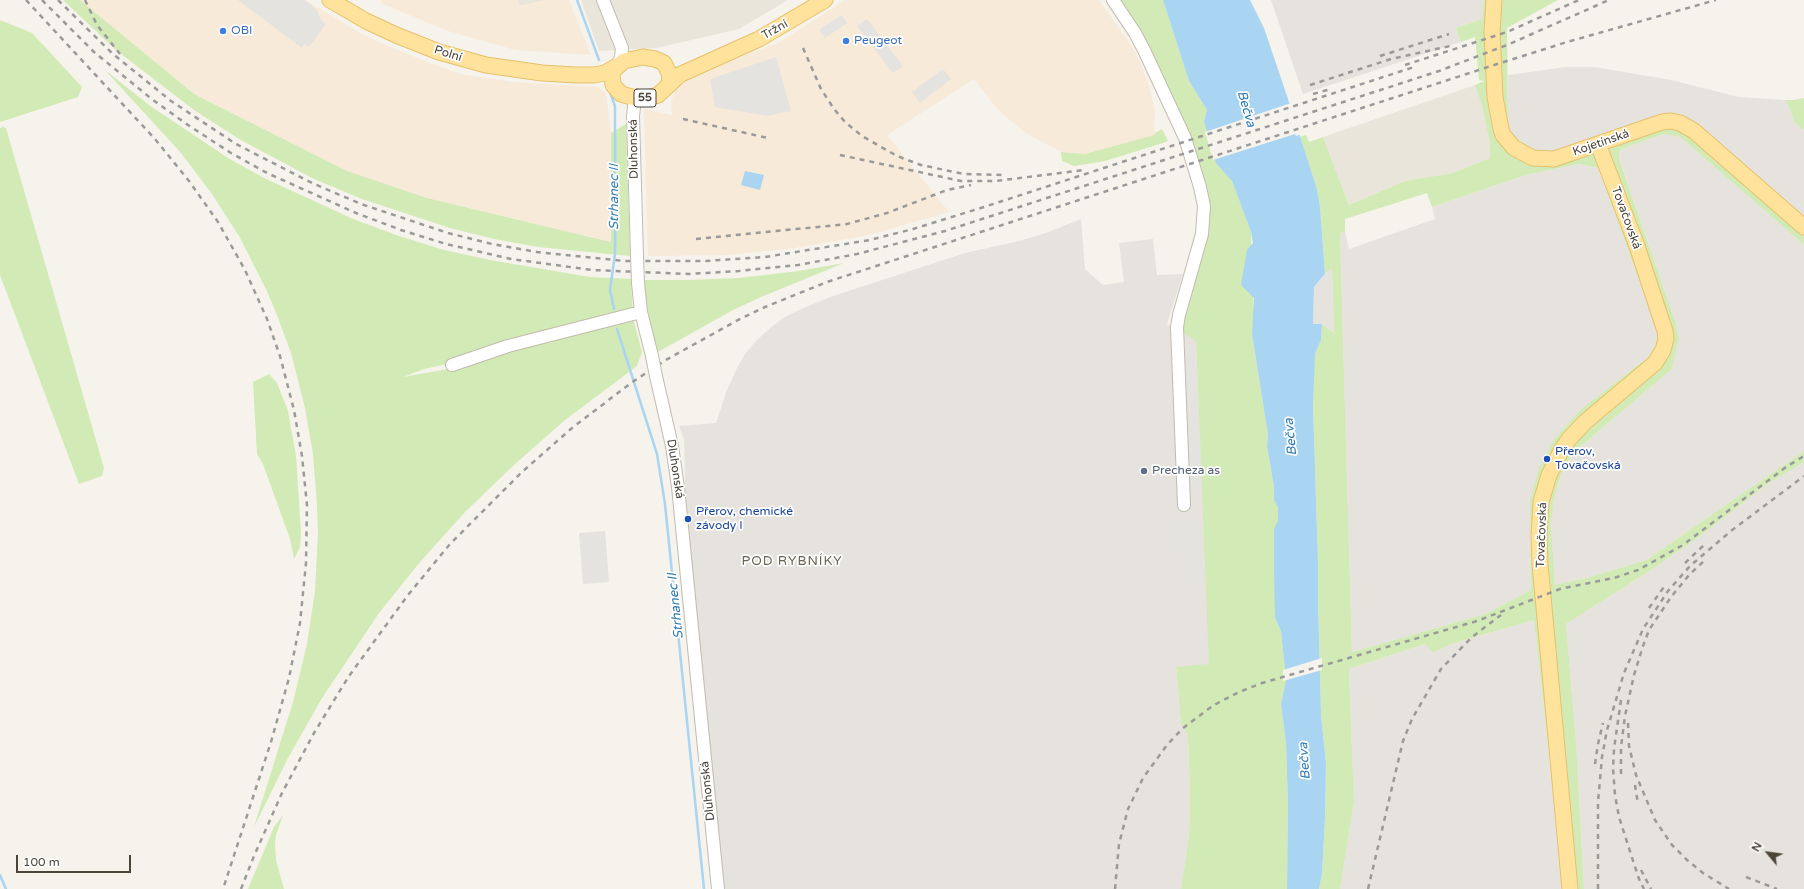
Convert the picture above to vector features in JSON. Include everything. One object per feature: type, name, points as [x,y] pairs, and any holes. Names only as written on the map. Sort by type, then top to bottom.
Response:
[{"type":"main road","name":"Polní","points":[[330,0],[345,4],[400,37],[463,59],[516,70],[576,76],[604,83],[616,89]]},
{"type":"main road","name":"Tržní","points":[[668,85],[679,75],[778,29],[825,0]]},
{"type":"main road","name":"Kojetínská","points":[[1494,0],[1492,31],[1494,82],[1499,122],[1503,135],[1508,142],[1526,156],[1543,160],[1554,159],[1662,122],[1671,122],[1684,125],[1694,131],[1804,227]]},
{"type":"main road","name":"Tržní","points":[[660,61],[677,64],[723,54]]},
{"type":"main road","name":"55","points":[[616,89],[625,96],[635,98],[654,97],[665,90],[670,80],[669,71],[660,61],[649,58],[629,60],[617,66]]},
{"type":"main road","name":"Polní","points":[[576,76],[606,73],[617,66]]},
{"type":"main road","points":[[616,89],[612,80],[612,75],[617,66]]},
{"type":"main road","name":"Tovačovská","points":[[1570,889],[1540,564],[1539,536],[1542,502],[1549,475],[1561,451],[1569,440],[1585,422],[1655,363],[1663,350],[1666,339],[1665,331],[1637,246],[1598,144]]},
{"type":"street","points":[[602,0],[620,41],[622,52],[617,66]]},
{"type":"street","points":[[1113,0],[1135,33],[1144,50],[1185,138],[1200,187],[1204,206],[1200,241],[1178,321],[1184,505]]},
{"type":"street","points":[[620,41],[627,50],[637,58]]},
{"type":"street","name":"Dluhonská","points":[[635,98],[633,116],[638,283],[642,312],[672,446],[678,487],[718,889]]},
{"type":"street","points":[[452,365],[508,346],[642,312]]},
{"type":"shaded area","points":[[80,0],[305,0],[367,37],[427,62],[461,74],[513,82],[598,87],[606,93],[611,133],[612,242],[427,198],[347,171],[194,94]]},
{"type":"shaded area","points":[[238,0],[305,0],[317,10],[321,20],[326,24],[309,47],[304,44],[302,48]]},
{"type":"shaded area","points":[[380,0],[518,0],[519,6],[547,0],[569,0],[591,55],[515,50],[448,31],[383,4]]},
{"type":"shaded area","points":[[518,0],[547,0],[519,6]]},
{"type":"shaded area","points":[[581,0],[788,0],[739,29],[657,48],[599,51]]},
{"type":"shaded area","points":[[845,0],[1099,0],[1132,46],[1139,60],[1149,86],[1155,110],[1154,135],[1085,154],[1061,152],[1027,134],[999,111],[974,79],[887,135],[949,212],[869,235],[795,248],[728,255],[648,256],[644,109],[672,115],[671,102],[678,84],[701,72],[780,42]]},
{"type":"shaded area","points":[[1271,0],[1484,0],[1482,19],[1456,28],[1461,42],[1303,94]]},
{"type":"shaded area","points":[[841,15],[847,23],[825,38],[819,30]]},
{"type":"shaded area","points":[[867,19],[903,66],[893,73],[857,26]]},
{"type":"shaded area","points":[[776,57],[791,111],[768,116],[715,107],[710,79]]},
{"type":"shaded area","points":[[1566,67],[1595,67],[1671,80],[1739,97],[1786,100],[1795,123],[1804,130],[1804,219],[1682,116],[1539,155],[1528,150],[1515,139],[1508,125],[1508,75]]},
{"type":"shaded area","points":[[943,69],[951,79],[920,103],[912,92]]},
{"type":"shaded area","points":[[1475,85],[1482,106],[1490,143],[1490,158],[1453,173],[1405,181],[1349,205],[1323,137]]},
{"type":"shaded area","points":[[1664,134],[1680,137],[1804,245],[1804,451],[1646,560],[1590,577],[1555,585],[1551,526],[1554,499],[1561,474],[1574,452],[1672,369],[1679,338],[1676,324],[1618,154],[1624,148]]},
{"type":"shaded area","points":[[1579,164],[1598,168],[1658,332],[1655,347],[1647,358],[1581,409],[1555,438],[1530,501],[1531,590],[1485,614],[1352,652],[1340,233],[1345,232],[1349,249],[1435,219],[1432,207],[1526,175]]},
{"type":"shaded area","points":[[1081,219],[1085,269],[1103,285],[1124,282],[1119,243],[1153,239],[1157,275],[1183,274],[1167,324],[1196,340],[1210,665],[1176,667],[1181,724],[1188,735],[1190,798],[1189,836],[1181,889],[723,889],[687,558],[684,439],[679,426],[716,423],[727,390],[745,354],[756,341],[783,318],[833,296],[965,253],[1019,241],[1046,233]]},
{"type":"shaded area","points":[[1332,267],[1334,333],[1322,324],[1313,324],[1314,287]]},
{"type":"shaded area","points":[[1195,345],[1201,493],[1191,493],[1191,467],[1181,467],[1176,346]]},
{"type":"shaded area","points":[[1804,462],[1804,889],[1584,889],[1576,741],[1566,624],[1645,574],[1692,542],[1769,483]]},
{"type":"shaded area","points":[[1199,514],[1204,583],[1175,584],[1171,516]]},
{"type":"shaded area","points":[[605,531],[609,582],[583,584],[579,533]]},
{"type":"shaded area","points":[[1534,620],[1559,843],[1562,889],[1340,889],[1354,802],[1349,669],[1425,644],[1433,653],[1451,644]]},
{"type":"green space","points":[[63,0],[80,0],[194,94],[347,171],[427,198],[611,242],[611,133],[626,124],[630,256],[538,247],[494,239],[450,228],[362,199],[314,179],[239,139],[194,110],[116,50]]},
{"type":"green space","points":[[1120,0],[1163,0],[1189,81],[1207,110],[1204,121],[1227,174],[1232,181],[1251,232],[1254,313],[1252,334],[1268,435],[1267,446],[1274,487],[1274,500],[1278,508],[1275,618],[1281,631],[1286,680],[1281,704],[1286,743],[1288,805],[1287,889],[1181,889],[1189,836],[1190,798],[1188,735],[1181,724],[1176,667],[1209,664],[1196,341],[1183,333],[1186,310],[1196,277],[1206,230],[1207,203],[1134,21]]},
{"type":"green space","points":[[1484,0],[1558,0],[1507,28],[1508,125],[1515,139],[1528,150],[1539,155],[1668,113],[1682,116],[1804,219],[1804,245],[1680,137],[1664,134],[1624,148],[1619,152],[1620,161],[1676,324],[1679,338],[1672,369],[1574,452],[1561,474],[1554,499],[1551,526],[1555,585],[1590,577],[1646,560],[1804,451],[1804,462],[1769,483],[1692,542],[1645,574],[1566,624],[1576,741],[1584,889],[1562,889],[1559,843],[1534,620],[1451,644],[1433,653],[1425,644],[1349,669],[1354,802],[1340,889],[1319,889],[1322,874],[1326,763],[1321,715],[1313,406],[1314,366],[1315,354],[1321,340],[1322,324],[1334,333],[1332,268],[1325,274],[1320,207],[1317,189],[1300,137],[1306,135],[1309,142],[1323,137],[1349,205],[1405,181],[1453,173],[1490,158],[1490,143],[1482,106],[1475,85],[1484,81],[1479,80],[1475,37],[1461,42],[1456,28],[1482,19]],"holes":[[[1579,164],[1598,168],[1658,332],[1655,347],[1647,358],[1581,409],[1555,438],[1539,468],[1530,501],[1531,590],[1485,614],[1352,652],[1340,233],[1345,232],[1345,219],[1427,193],[1432,207],[1526,175]]]},
{"type":"green space","points":[[0,20],[32,33],[82,87],[78,97],[0,122]]},
{"type":"green space","points":[[105,70],[149,105],[228,158],[264,178],[353,219],[399,236],[444,250],[490,260],[590,277],[631,279],[633,318],[642,352],[637,366],[565,420],[515,464],[465,512],[420,562],[379,613],[322,698],[288,758],[254,827],[293,702],[307,644],[315,591],[318,533],[313,454],[305,408],[291,353],[266,289],[239,236],[212,194],[181,153]],"holes":[[[452,363],[454,368],[403,377],[424,369]]]},
{"type":"green space","points":[[1804,98],[1804,130],[1795,123],[1786,100]]},
{"type":"green space","points":[[0,128],[6,128],[104,468],[102,476],[79,484],[0,275]]},
{"type":"green space","points":[[1162,129],[1168,141],[1163,143],[1105,161],[1074,166],[1062,161],[1061,152],[1085,154],[1154,135]]},
{"type":"green space","points":[[844,263],[733,310],[658,352],[654,347],[647,315],[643,280],[739,278],[799,271]]},
{"type":"green space","points":[[269,374],[277,383],[288,411],[296,456],[301,533],[300,547],[294,559],[290,539],[263,464],[257,454],[253,382]]},
{"type":"green space","points":[[283,815],[276,835],[275,844],[276,860],[284,889],[248,889],[274,827]]},
{"type":"water","name":"Bečva","points":[[1163,0],[1250,0],[1264,28],[1317,189],[1320,207],[1325,274],[1314,287],[1313,324],[1322,324],[1321,340],[1315,354],[1313,406],[1321,715],[1326,763],[1322,874],[1319,889],[1287,889],[1288,805],[1286,743],[1281,704],[1286,680],[1281,631],[1275,618],[1274,529],[1278,521],[1278,508],[1274,500],[1274,487],[1267,446],[1268,435],[1252,334],[1254,298],[1241,285],[1247,250],[1253,243],[1251,232],[1232,181],[1216,163],[1204,121],[1207,110],[1189,81]]},
{"type":"water","points":[[745,171],[764,175],[760,190],[741,185]]},
{"type":"pier","points":[[1291,103],[1301,134],[1296,136],[1295,134],[1213,160],[1205,132]]},
{"type":"pier","points":[[1322,658],[1322,670],[1283,681],[1283,670]]},
{"type":"waterway","name":"Strhanec II","points":[[577,0],[599,60]]},
{"type":"waterway","name":"Strhanec II","points":[[610,92],[615,106],[615,254],[610,290],[614,309]]},
{"type":"waterway","name":"Strhanec II","points":[[617,329],[657,454],[665,504],[704,889]]},
{"type":"waterway","points":[[0,875],[6,889]]},
{"type":"railway","points":[[26,0],[155,139],[189,181],[218,222],[245,270],[267,319],[280,356],[294,410],[302,456],[307,505],[306,563],[300,623],[289,678],[271,742],[223,889]]},
{"type":"railway","points":[[42,0],[94,52],[153,100],[188,125],[231,153],[267,173],[356,213],[401,230],[446,244],[511,259],[592,270],[689,274],[798,265],[857,254],[945,231],[1439,71],[1507,45],[1609,0]]},
{"type":"railway","points":[[58,0],[113,54],[171,101],[236,144],[312,183],[361,204],[448,233],[492,244],[537,252],[624,261],[706,261],[765,257],[870,240],[913,229],[984,207],[1414,67]]},
{"type":"railway","points":[[85,0],[97,25],[120,54]]},
{"type":"railway","points":[[1405,65],[1507,32],[1579,0]]},
{"type":"railway","points":[[241,889],[282,793],[314,733],[349,676],[408,595],[450,544],[522,472],[572,428],[631,383],[664,361],[738,320],[765,307],[827,282],[1488,67],[1567,42],[1716,0]]},
{"type":"railway","points":[[1380,56],[1449,34]]},
{"type":"railway","points":[[1310,85],[1391,59],[1450,46]]},
{"type":"railway","points":[[803,48],[821,89],[834,109],[845,122],[862,136],[897,156],[921,165],[964,174],[1003,175]]},
{"type":"railway","points":[[1313,94],[1331,89]]},
{"type":"railway","points":[[683,119],[768,138]]},
{"type":"railway","points":[[840,155],[961,181],[996,181],[1084,170]]},
{"type":"railway","points":[[696,239],[847,224],[887,213],[947,190],[971,185]]},
{"type":"railway","points":[[1115,889],[1119,844],[1128,809],[1143,778],[1167,745],[1183,728],[1214,705],[1239,692],[1262,683],[1477,621],[1560,589],[1614,578],[1638,570],[1683,545],[1786,467],[1804,456]]},
{"type":"railway","points":[[1598,889],[1598,802],[1602,757],[1607,730],[1624,673],[1643,629],[1668,591],[1690,566],[1731,531],[1804,476]]},
{"type":"railway","points":[[1685,563],[1705,544]]},
{"type":"railway","points":[[1621,774],[1621,747],[1625,716],[1634,675],[1649,630],[1671,597],[1689,575],[1705,560]]},
{"type":"railway","points":[[1649,608],[1666,584]]},
{"type":"railway","points":[[1368,889],[1403,741],[1412,719],[1441,669],[1472,637],[1501,615]]},
{"type":"railway","points":[[1621,700],[1614,749],[1613,769],[1615,795],[1619,817],[1639,879],[1644,889]]},
{"type":"railway","points":[[1595,764],[1603,723]]},
{"type":"railway","points":[[1628,723],[1629,746],[1636,775],[1655,820],[1672,845],[1687,860],[1703,873],[1729,889]]},
{"type":"railway","points":[[1635,785],[1638,804]]},
{"type":"railway","points":[[1641,870],[1651,889]]},
{"type":"railway","points":[[1746,877],[1777,889]]},
{"type":"place","name":"OBI","points":[[223,31]]},
{"type":"place","name":"Peugeot","points":[[846,41]]},
{"type":"place","name":"Přerov, Tovačovská","points":[[1547,459]]},
{"type":"place","name":"Precheza as","points":[[1144,471]]},
{"type":"place","name":"Přerov, chemické závody I","points":[[688,519]]},
{"type":"district","name":"POD RYBNÍKY","points":[[792,562]]}]
